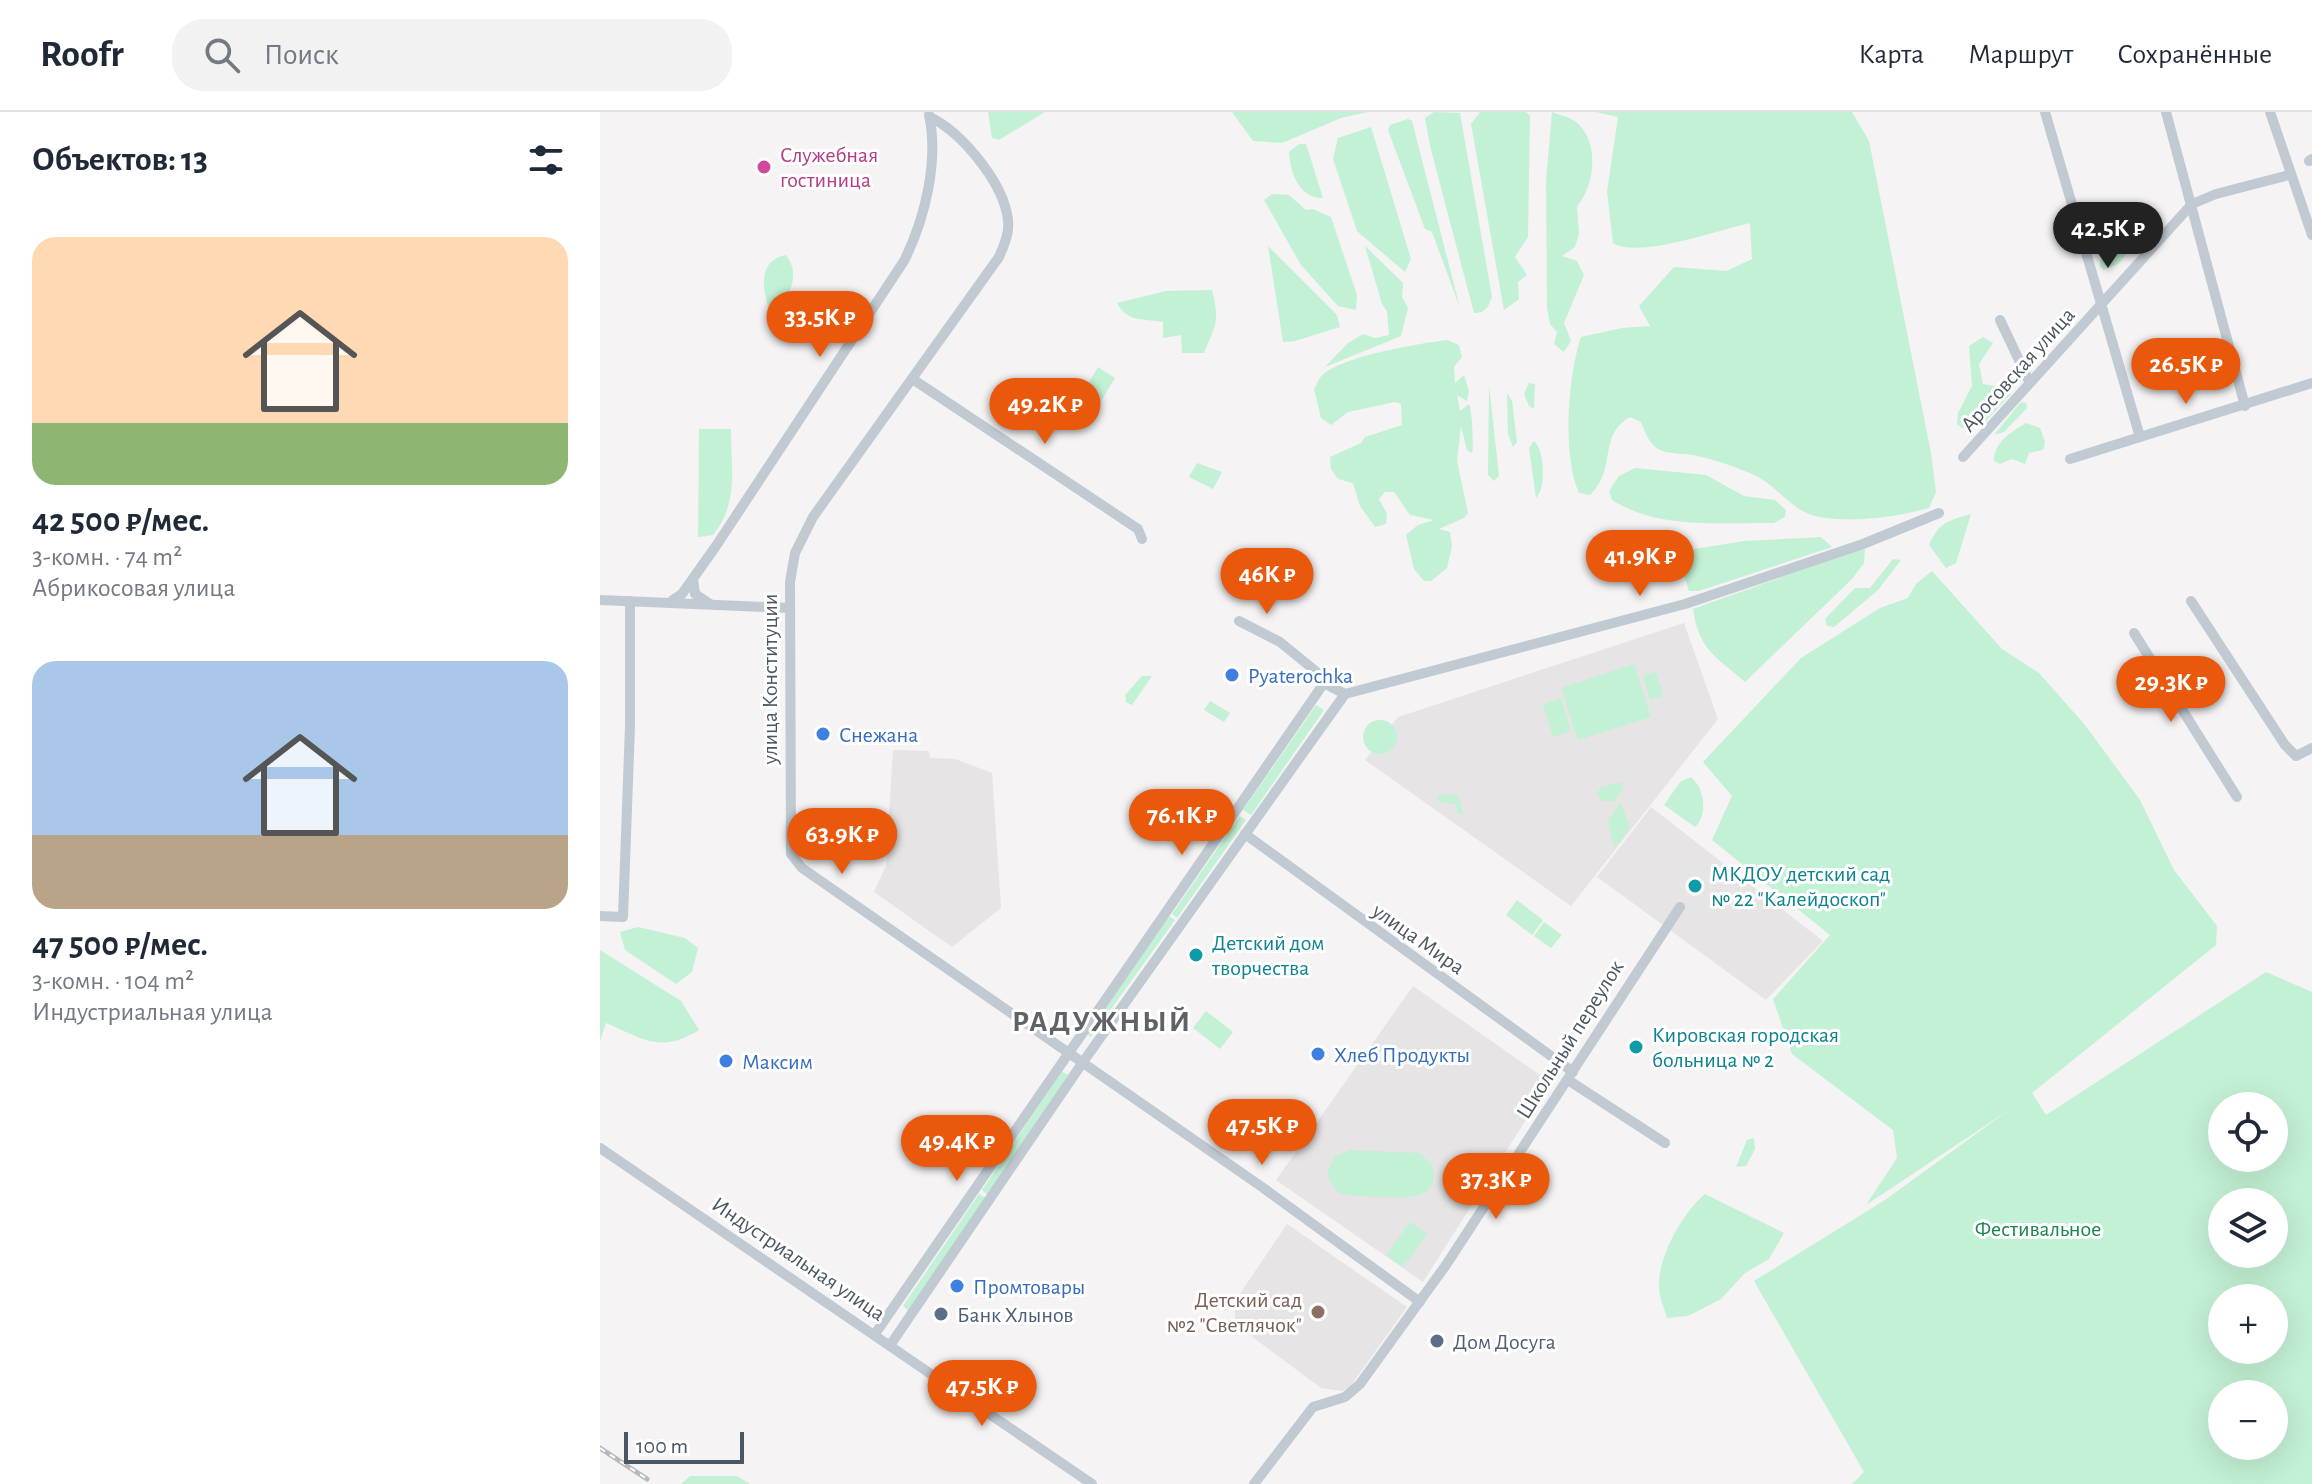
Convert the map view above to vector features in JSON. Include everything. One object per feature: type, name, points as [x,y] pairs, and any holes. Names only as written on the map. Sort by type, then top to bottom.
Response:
[{"type":"street","points":[[2045,112],[2140,437]]},
{"type":"street","points":[[2166,112],[2245,406]]},
{"type":"street","points":[[2270,112],[2312,235]]},
{"type":"street","points":[[673,600],[693,579],[908,252],[927,190],[932,147],[929,114]]},
{"type":"street","name":"улица Конституции","points":[[929,114],[952,132],[995,184],[1008,216],[1008,235],[999,257],[799,541],[791,567],[790,608],[790,840],[794,859],[884,927],[1083,1062],[1420,1302]]},
{"type":"street","name":"Аросовская улица","points":[[1963,457],[2192,204],[2230,190],[2289,175]]},
{"type":"street","points":[[2000,320],[2029,381]]},
{"type":"street","points":[[914,380],[1138,529],[1142,539]]},
{"type":"street","points":[[2070,459],[2312,383]]},
{"type":"street","points":[[891,1344],[1083,1062],[1345,694],[1685,604],[1863,544],[1939,513]]},
{"type":"street","points":[[693,579],[695,594],[716,606]]},
{"type":"street","points":[[600,600],[673,600],[716,606],[790,608]]},
{"type":"street","points":[[600,916],[623,917],[630,726],[630,601]]},
{"type":"street","points":[[2191,601],[2285,745],[2296,756],[2308,750]]},
{"type":"street","points":[[1239,621],[1280,642],[1345,694]]},
{"type":"street","points":[[2134,633],[2237,797]]},
{"type":"street","points":[[875,1334],[1067,1052],[1324,683],[1329,682]]},
{"type":"street","name":"улица Мира","points":[[1245,834],[1665,1143]]},
{"type":"street","name":"Школьный переулок","points":[[1254,1484],[1313,1407],[1345,1397],[1360,1384],[1420,1302],[1680,907]]},
{"type":"street","name":"Индустриальная улица","points":[[600,1148],[1092,1484]]},
{"type":"shaded area","points":[[1684,623],[1718,719],[1571,906],[1365,760],[1398,717]]},
{"type":"shaded area","points":[[893,750],[929,751],[930,758],[955,759],[992,773],[1001,908],[952,947],[874,892],[886,866]]},
{"type":"shaded area","points":[[1651,807],[1823,941],[1766,1000],[1597,877]]},
{"type":"shaded area","points":[[1413,986],[1550,1082],[1423,1282],[1276,1180]]},
{"type":"shaded area","name":"Детский сад №2 \"Светлячок\"","points":[[1287,1224],[1407,1307],[1349,1388],[1342,1391],[1321,1388],[1235,1324],[1235,1301]]},
{"type":"green space","points":[[988,112],[1045,112],[999,140],[992,138]]},
{"type":"green space","points":[[1232,112],[1368,112],[1341,118],[1282,143],[1253,141]]},
{"type":"green space","points":[[1434,112],[1460,113],[1492,297],[1486,309],[1478,313],[1474,313],[1430,146],[1425,118]]},
{"type":"green space","points":[[1480,112],[1526,112],[1530,116],[1528,237],[1515,257],[1527,275],[1518,282],[1519,299],[1504,310],[1471,124]]},
{"type":"green space","points":[[1552,112],[1574,120],[1584,130],[1592,152],[1588,187],[1577,206],[1579,234],[1575,247],[1562,256],[1577,261],[1584,275],[1564,323],[1571,341],[1564,352],[1554,344],[1557,332],[1550,324],[1547,308],[1546,181]]},
{"type":"green space","points":[[1596,112],[1852,112],[1869,141],[1931,453],[1936,492],[1929,508],[1860,519],[1832,519],[1809,514],[1752,474],[1708,459],[1658,449],[1646,435],[1641,422],[1630,417],[1614,433],[1598,485],[1590,495],[1579,493],[1570,458],[1569,415],[1573,372],[1581,337],[1622,328],[1650,326],[1639,306],[1674,267],[1727,271],[1752,259],[1750,223],[1659,246],[1625,247],[1613,243],[1607,192],[1618,117]]},
{"type":"green space","points":[[1408,119],[1412,121],[1460,308],[1432,232],[1425,229],[1388,130],[1390,125]]},
{"type":"green space","points":[[1371,127],[1411,259],[1405,272],[1357,231],[1333,159],[1338,138]]},
{"type":"green space","points":[[1299,144],[1306,144],[1323,198],[1308,194],[1297,183],[1289,152]]},
{"type":"green space","points":[[1272,194],[1289,195],[1306,210],[1313,209],[1331,217],[1357,295],[1356,310],[1338,306],[1301,265],[1264,200]]},
{"type":"green space","points":[[2121,236],[2126,255],[2118,264],[2104,270],[2100,267],[2103,252],[2111,240]]},
{"type":"green space","points":[[1268,246],[1337,315],[1340,327],[1283,342]]},
{"type":"green space","points":[[1365,246],[1403,283],[1402,297],[1408,308],[1401,336],[1325,367],[1348,343],[1363,334],[1375,338],[1389,335],[1387,311],[1382,304]]},
{"type":"green space","points":[[786,255],[793,269],[792,283],[786,297],[775,308],[768,306],[764,290],[765,275],[771,262]]},
{"type":"green space","points":[[1212,290],[1216,323],[1204,353],[1182,353],[1181,335],[1163,338],[1163,322],[1131,317],[1117,303],[1166,291]]},
{"type":"green space","points":[[1983,337],[1993,343],[1979,364],[1983,384],[2007,388],[2011,394],[1983,424],[1962,428],[1957,424],[1958,413],[1972,386],[1969,346]]},
{"type":"green space","points":[[1447,340],[1459,345],[1462,357],[1454,367],[1455,383],[1464,375],[1469,391],[1467,401],[1457,395],[1460,411],[1469,404],[1472,420],[1472,453],[1467,450],[1461,426],[1457,461],[1468,513],[1464,518],[1439,529],[1450,532],[1452,546],[1447,568],[1431,581],[1424,581],[1414,569],[1406,535],[1418,525],[1434,520],[1410,515],[1394,492],[1385,492],[1379,499],[1387,514],[1386,524],[1375,527],[1360,506],[1353,483],[1338,479],[1331,469],[1330,457],[1361,443],[1365,437],[1402,425],[1401,404],[1395,402],[1348,412],[1331,425],[1321,418],[1314,389],[1328,370],[1342,364],[1380,352]]},
{"type":"green space","points":[[1098,367],[1115,378],[1098,406],[1081,396]]},
{"type":"green space","points":[[1529,383],[1535,384],[1534,409],[1529,406],[1524,394]]},
{"type":"green space","points":[[1489,385],[1499,476],[1494,481],[1488,475]]},
{"type":"green space","points":[[1507,393],[1512,401],[1517,442],[1513,447],[1508,434]]},
{"type":"green space","points":[[2021,402],[2026,403],[2027,408],[2004,432],[1994,435]]},
{"type":"green space","points":[[2026,423],[2040,428],[2045,442],[2043,450],[2029,453],[2025,464],[2012,459],[2000,464],[1994,461],[2000,443]]},
{"type":"green space","points":[[699,429],[731,429],[732,485],[727,511],[721,523],[713,535],[698,537]]},
{"type":"green space","points":[[1534,441],[1540,452],[1543,470],[1536,498],[1529,448]]},
{"type":"green space","points":[[1197,463],[1222,472],[1213,489],[1189,477]]},
{"type":"green space","points":[[1635,468],[1706,475],[1744,496],[1775,500],[1786,510],[1785,517],[1774,523],[1711,523],[1670,520],[1630,510],[1612,500],[1609,491],[1619,476]]},
{"type":"green space","points":[[1971,514],[1956,563],[1946,568],[1929,545],[1945,524]]},
{"type":"green space","points":[[1821,537],[1832,547],[1699,591],[1689,591],[1676,552],[1744,541]]},
{"type":"green space","points":[[1865,547],[1864,563],[1852,579],[1745,682],[1704,643],[1693,609]]},
{"type":"green space","points":[[1893,559],[1901,560],[1878,590],[1834,627],[1827,626],[1825,619],[1855,588],[1870,588]]},
{"type":"green space","name":"Фестивальное","points":[[1932,571],[2002,649],[2039,673],[2085,725],[2140,800],[2174,870],[2217,926],[2216,945],[2032,1093],[2046,1115],[2266,972],[2312,992],[2312,1484],[1852,1484],[1864,1472],[1754,1281],[1885,1200],[2009,1110],[1866,1205],[1897,1158],[1893,1130],[1792,1054],[1773,999],[1830,935],[1712,840],[1732,796],[1703,762],[1801,658],[1880,608],[1908,598],[1916,584]]},
{"type":"green space","points":[[1634,664],[1651,717],[1578,740],[1561,688]]},
{"type":"green space","points":[[1656,672],[1663,696],[1650,700],[1643,676]]},
{"type":"green space","points":[[1142,676],[1152,676],[1132,705],[1126,702],[1125,695]]},
{"type":"green space","points":[[1561,698],[1571,731],[1553,737],[1543,704]]},
{"type":"green space","points":[[1210,701],[1230,713],[1224,722],[1204,710]]},
{"type":"green space","points":[[1316,705],[1324,710],[1251,815],[1243,810]]},
{"type":"green space","points":[[1380,720],[1392,725],[1397,737],[1392,749],[1380,754],[1368,749],[1363,737],[1368,725]]},
{"type":"green space","points":[[1691,777],[1699,788],[1703,802],[1702,815],[1695,827],[1664,805],[1680,782]]},
{"type":"green space","points":[[1620,782],[1624,787],[1614,801],[1601,801],[1597,794],[1600,788]]},
{"type":"green space","points":[[1458,795],[1464,815],[1458,814],[1455,804],[1439,802],[1437,798]]},
{"type":"green space","points":[[1621,802],[1630,828],[1614,848],[1608,820]]},
{"type":"green space","points":[[1240,816],[1246,820],[1177,918],[1172,914]]},
{"type":"green space","points":[[1517,900],[1543,920],[1532,935],[1506,915]]},
{"type":"green space","points":[[1169,916],[1175,920],[1091,1037],[1085,1033]]},
{"type":"green space","points":[[1544,922],[1562,935],[1551,948],[1534,936]]},
{"type":"green space","points":[[638,927],[685,938],[698,948],[692,972],[676,984],[625,950],[620,932]]},
{"type":"green space","points":[[600,950],[681,1001],[699,1030],[662,1043],[642,1039],[606,1023],[600,1041]]},
{"type":"green space","points":[[1206,1011],[1233,1032],[1220,1049],[1193,1028]]},
{"type":"green space","points":[[1062,1071],[1068,1075],[988,1195],[982,1190]]},
{"type":"green space","points":[[1754,1138],[1755,1149],[1746,1166],[1736,1167],[1747,1140]]},
{"type":"green space","points":[[1350,1150],[1420,1153],[1433,1167],[1431,1187],[1417,1196],[1407,1197],[1343,1194],[1332,1185],[1328,1170],[1335,1156]]},
{"type":"green space","points":[[979,1194],[986,1198],[909,1311],[903,1306]]},
{"type":"green space","points":[[1705,1194],[1784,1233],[1769,1259],[1745,1273],[1721,1299],[1688,1316],[1667,1318],[1659,1292],[1662,1263],[1680,1224]]},
{"type":"green space","points":[[1410,1222],[1427,1234],[1403,1267],[1386,1255]]},
{"type":"green space","points":[[690,1476],[737,1476],[750,1484],[681,1484]]},
{"type":"railway","points":[[600,1448],[647,1479]]},
{"type":"place","name":"Служебная гостиница","points":[[764,167]]},
{"type":"place","name":"Pyaterochka","points":[[1232,675]]},
{"type":"place","name":"Снежана","points":[[823,734]]},
{"type":"place","name":"МКДОУ детский сад № 22 \"Калейдоскоп\"","points":[[1695,886]]},
{"type":"place","name":"Детский дом творчества","points":[[1196,955]]},
{"type":"place","name":"Кировская городская больница № 2","points":[[1636,1047]]},
{"type":"place","name":"Хлеб Продукты","points":[[1318,1054]]},
{"type":"place","name":"Максим","points":[[726,1061]]},
{"type":"place","name":"Промтовары","points":[[957,1286]]},
{"type":"place","name":"Детский сад №2 \"Светлячок\"","points":[[1318,1312]]},
{"type":"place","name":"Банк Хлынов","points":[[941,1314]]},
{"type":"place","name":"Дом Досуга","points":[[1437,1341]]},
{"type":"district","name":"РАДУЖНЫЙ","points":[[1102,1021]]}]
